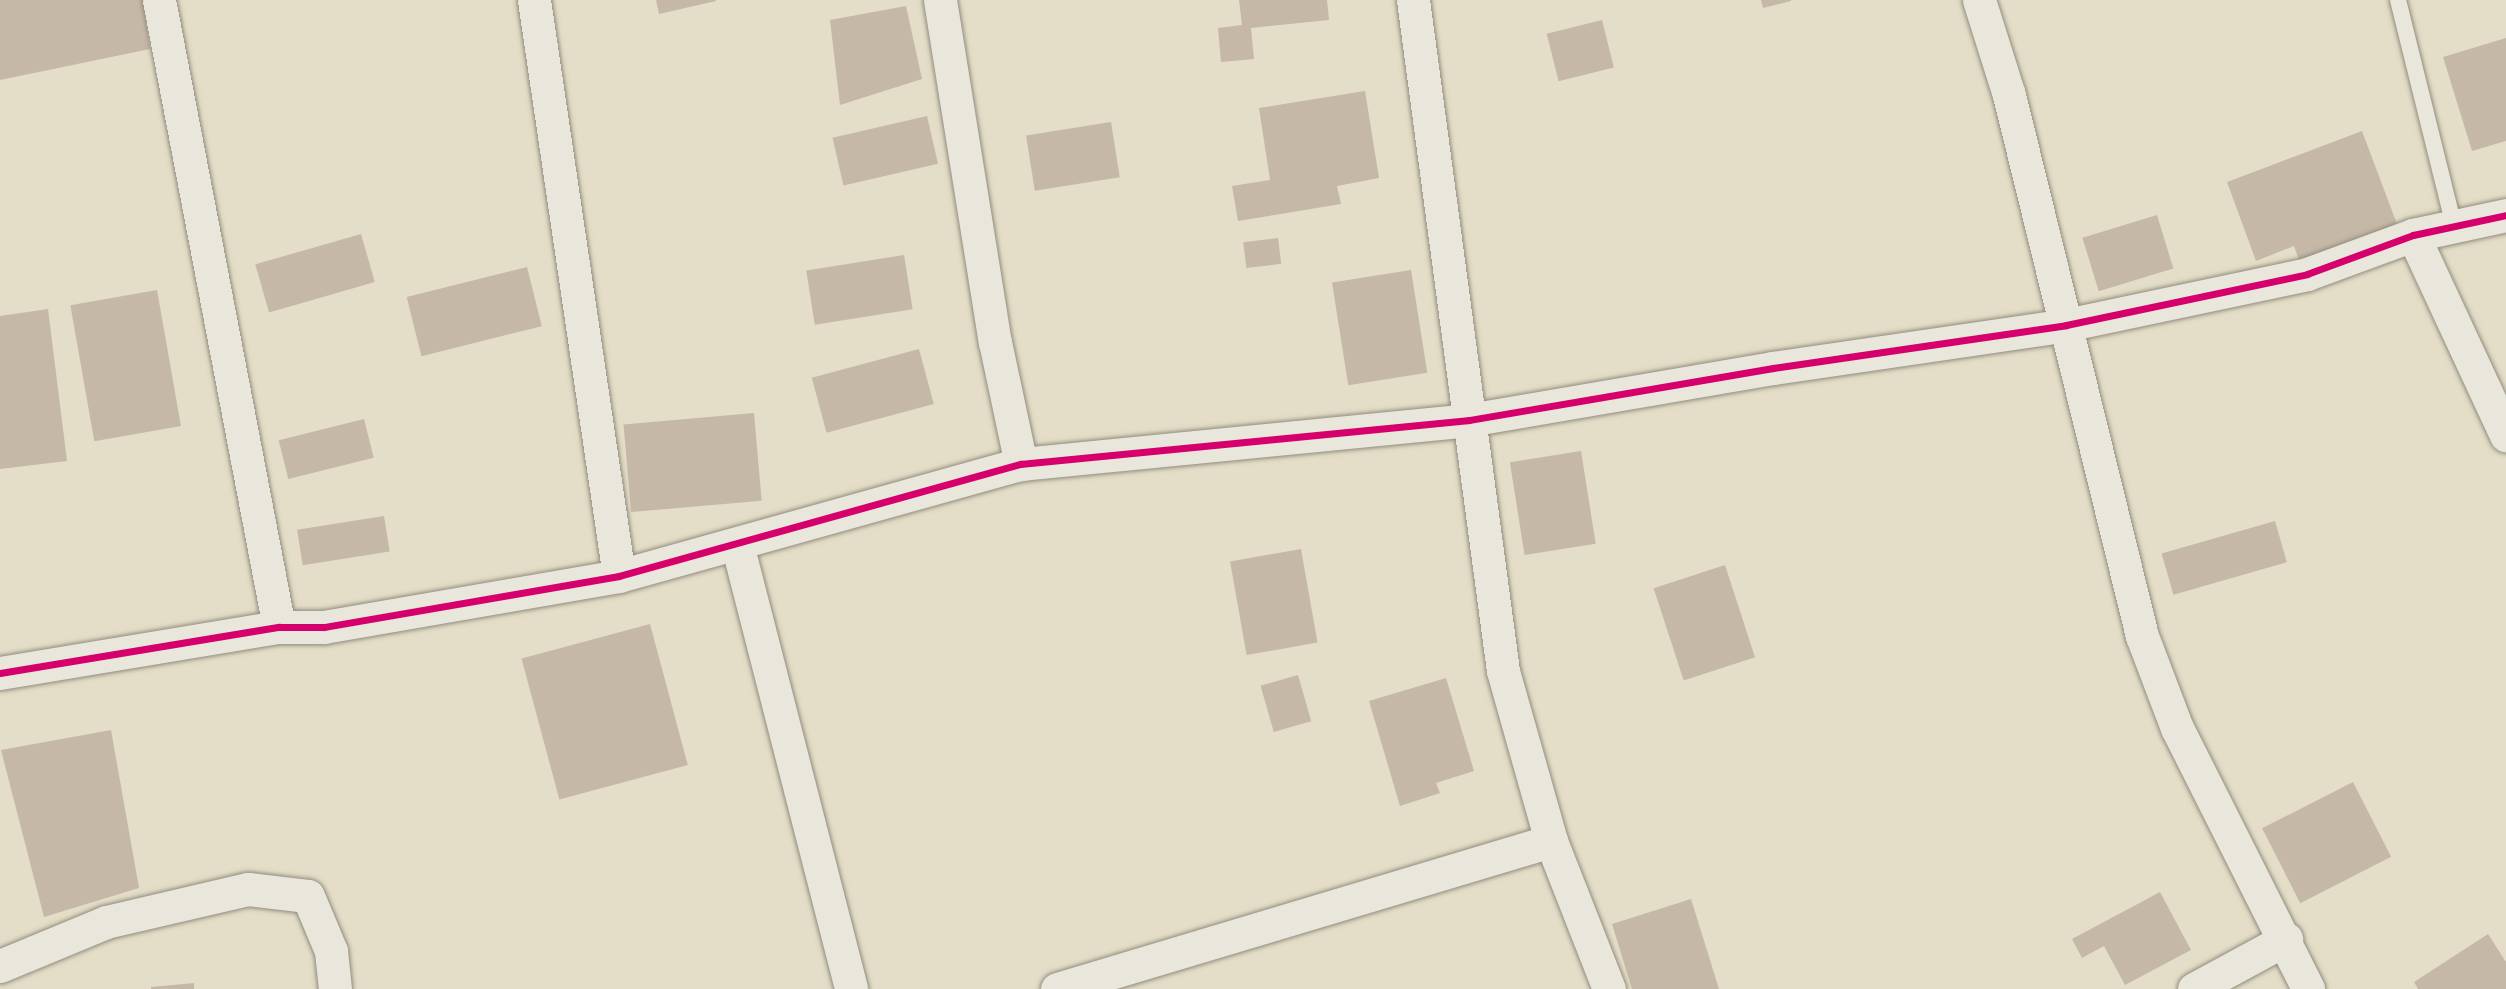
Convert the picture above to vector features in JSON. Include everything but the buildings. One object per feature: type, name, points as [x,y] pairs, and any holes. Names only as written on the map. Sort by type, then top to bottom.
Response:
[{"type":"street","points":[[159,0],[279,628]]},
{"type":"street","points":[[534,0],[619,576]]},
{"type":"street","points":[[940,0],[995,342],[1021,464]]},
{"type":"street","points":[[1413,0],[1503,671],[1551,841],[1609,989]]},
{"type":"street","points":[[1979,0],[2009,94],[2142,636],[2176,728],[2286,939],[2308,989]]},
{"type":"street","points":[[0,673],[279,628],[324,627],[619,576],[1021,464],[1469,420],[1773,368],[2066,325],[2307,274],[2413,235],[2506,215]]},
{"type":"street","points":[[2413,235],[2506,435]]},
{"type":"street","points":[[737,544],[850,989]]},
{"type":"street","points":[[1057,989],[1551,841]]},
{"type":"street","points":[[0,966],[106,922],[248,889],[308,897],[331,951],[335,989]]},
{"type":"street","points":[[2194,989],[2286,939]]},
{"type":"lane","points":[[2398,0],[2454,226]]},
{"type":"cycle path","points":[[0,673],[279,627],[324,627],[619,576],[1021,464],[1469,420],[1773,368],[2066,325],[2307,274],[2413,235],[2506,215]]}]
